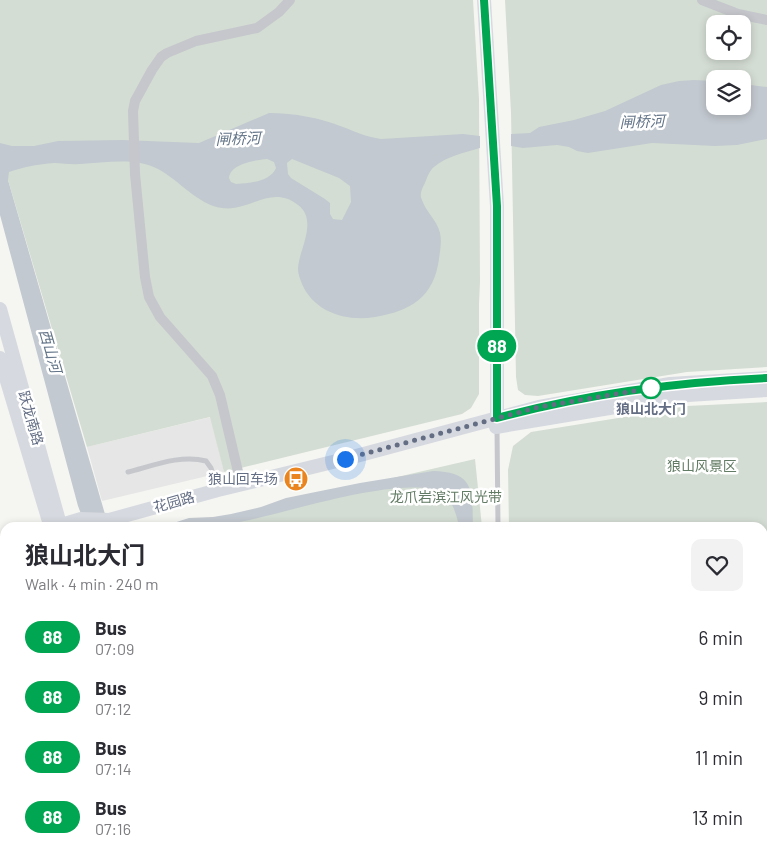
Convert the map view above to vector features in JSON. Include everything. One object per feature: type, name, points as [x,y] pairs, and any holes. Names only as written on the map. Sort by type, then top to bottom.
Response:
[{"type":"main road","points":[[484,0],[497,206],[497,422]]},
{"type":"main road","name":"跃龙南路","points":[[0,309],[55,522]]},
{"type":"main road","name":"跃龙南路","points":[[0,358],[54,522]]},
{"type":"main road","name":"花园路","points":[[497,422],[539,407],[670,384],[767,378]]},
{"type":"main road","name":"花园路","points":[[114,522],[345,459],[497,422],[688,395],[767,390]]},
{"type":"main road","name":"花园路","points":[[72,522],[81,519],[97,522]]},
{"type":"street","points":[[239,476],[220,395],[212,376],[160,317],[149,297],[145,277],[135,174],[133,111],[135,101],[152,70],[167,53],[196,42],[257,28],[275,16],[290,0]]},
{"type":"street","points":[[702,0],[738,14],[767,20]]},
{"type":"lane","points":[[497,422],[498,522]]},
{"type":"lane","points":[[128,472],[181,459],[196,458],[206,461],[219,493]]},
{"type":"shaded area","points":[[211,417],[224,472],[102,501],[87,447]]},
{"type":"green space","points":[[0,0],[473,0],[479,99],[480,282],[479,394],[471,408],[462,414],[224,472],[210,417],[87,447],[8,180],[0,143]]},
{"type":"green space","points":[[505,0],[767,0],[767,367],[687,372],[538,396],[525,395],[518,390],[516,377],[511,113]]},
{"type":"green space","name":"狼山风景区","points":[[767,402],[767,522],[509,522],[508,470],[513,446],[531,432],[637,415],[637,410],[644,410],[644,413],[687,406]]},
{"type":"green space","name":"龙爪岩滨江风光带","points":[[475,459],[481,522],[214,522],[289,502]]},
{"type":"water","name":"闸桥河","points":[[679,81],[706,81],[706,115],[751,115],[751,85],[767,87],[767,139],[737,145],[715,146],[652,143],[588,153],[557,145],[523,148],[511,146],[511,134],[530,133],[539,127],[605,111],[661,85]]},
{"type":"water","points":[[269,113],[298,115],[316,119],[366,136],[381,139],[463,134],[480,136],[480,148],[450,157],[439,163],[429,174],[421,192],[421,198],[439,228],[441,236],[436,272],[426,292],[419,300],[399,311],[364,318],[353,318],[332,313],[314,302],[307,294],[298,269],[306,236],[307,219],[298,205],[288,199],[279,197],[269,198],[232,208],[213,206],[158,169],[149,165],[130,162],[48,163],[9,172],[8,180],[107,522],[84,522],[78,506],[0,215],[0,143],[12,146],[34,146],[58,141],[122,140],[199,143]],"holes":[[[267,159],[274,162],[276,168],[273,173],[264,179],[236,184],[231,182],[229,178],[230,173],[238,166]],[[292,159],[339,178],[350,186],[351,202],[342,220],[333,219],[330,214],[330,203],[291,178],[288,174],[287,163]]]},
{"type":"water","points":[[433,471],[457,475],[469,486],[473,522],[458,522],[452,504],[443,494],[425,488],[401,488],[372,491],[238,522],[177,522],[189,518],[231,514],[261,507],[286,498]]},
{"type":"bus line","name":"88","points":[[484,0],[497,206],[497,418],[539,407],[670,384],[767,378]]},
{"type":"place","name":"狼山北大门","points":[[651,388]]},
{"type":"place","name":"狼山回车场","points":[[296,479]]},
{"type":"route","points":[[345,459],[539,407],[651,388]]},
{"type":"water label","name":"西山河","points":[[50,351]]}]
